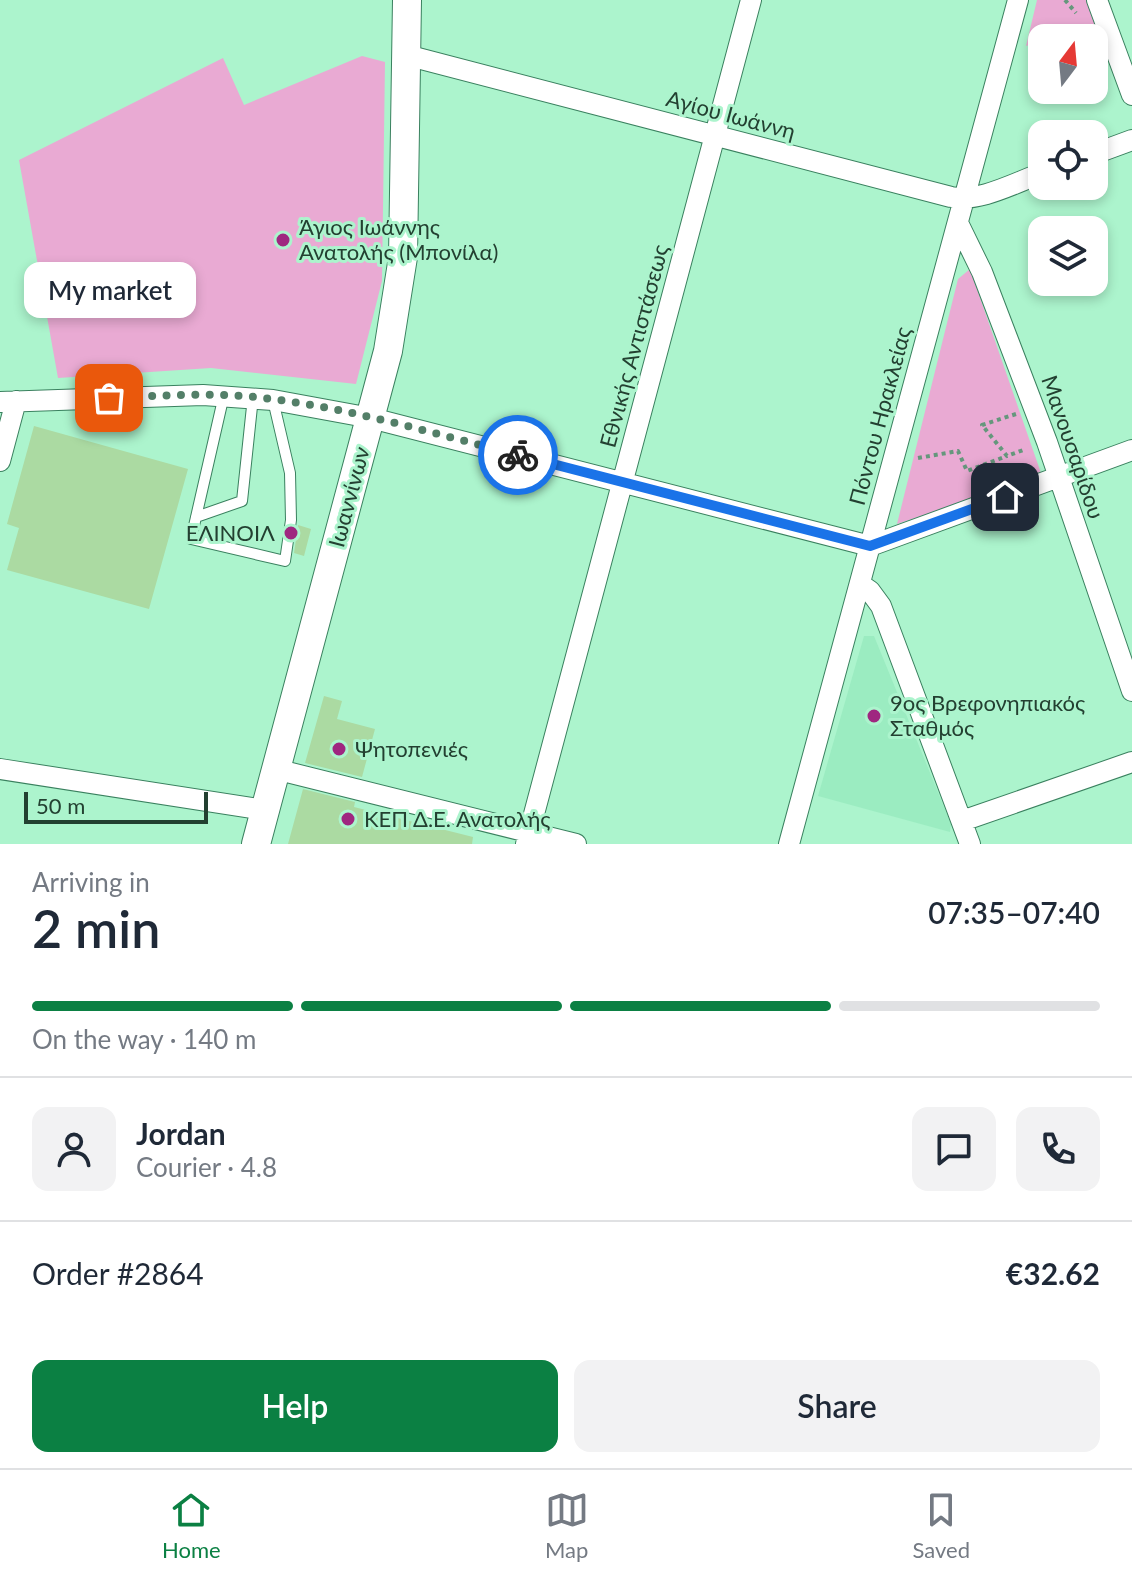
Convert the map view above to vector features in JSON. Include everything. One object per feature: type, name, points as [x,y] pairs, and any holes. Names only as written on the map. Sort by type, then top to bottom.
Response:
[{"type":"main road","name":"Ιωαννίνων","points":[[256,844],[388,351],[403,257],[407,0]]},
{"type":"street","name":"Εθνικής Αντιστάσεως","points":[[527,838],[751,0]]},
{"type":"street","name":"Πόντου Ηρακλείας","points":[[789,844],[1018,0]]},
{"type":"street","points":[[1097,0],[1132,95]]},
{"type":"street","name":"Αγίου Ιωάννη","points":[[406,55],[935,194],[964,199],[1028,178]]},
{"type":"street","points":[[1108,149],[1132,140]]},
{"type":"street","name":"Μανουσαρίδου","points":[[958,223],[982,272],[1047,442],[1132,691]]},
{"type":"street","points":[[0,461],[8,402],[224,395],[371,418],[870,546],[1132,450]]},
{"type":"street","points":[[860,584],[870,591],[881,606],[970,844]]},
{"type":"street","points":[[962,821],[1132,762]]},
{"type":"street","points":[[0,769],[265,810]]},
{"type":"street","points":[[275,769],[527,838],[576,844]]},
{"type":"lane","points":[[224,395],[191,539],[285,561],[291,520],[290,473],[263,399]]},
{"type":"lane","points":[[196,517],[242,501],[263,399]]},
{"type":"path","points":[[1065,0],[1079,16]]},
{"type":"path","points":[[1007,456],[982,425],[1017,414]]},
{"type":"path","points":[[893,463],[958,451],[967,471],[1047,442]]},
{"type":"shaded area","points":[[1037,0],[1091,0],[1099,23],[1096,24],[1031,24]]},
{"type":"shaded area","points":[[362,56],[385,62],[382,281],[356,384],[211,368],[58,378],[19,160],[223,58],[244,105]]},
{"type":"shaded area","points":[[970,269],[1042,476],[897,524],[958,279]]},
{"type":"shaded area","name":"9ος Βρεφονηπιακός Σταθμός","points":[[864,636],[874,636],[951,824],[950,832],[818,796]]},
{"type":"building","points":[[34,426],[188,469],[149,609],[7,570],[19,528],[7,524]]},
{"type":"building","points":[[298,525],[311,529],[304,556],[294,553]]},
{"type":"building","name":"Ψητοπενιές","points":[[324,696],[342,701],[337,719],[375,729],[362,777],[305,763]]},
{"type":"building","name":"ΚΕΠ Δ.Ε. Ανατολής","points":[[303,789],[355,802],[354,807],[473,837],[472,844],[288,844]]},
{"type":"way so far","points":[[109,398],[224,395],[273,400],[371,418],[518,455]]},
{"type":"place","name":"Άγιος Ιωάννης Ανατολής (Μπονίλα)","points":[[283,240]]},
{"type":"place","name":"My market","points":[[109,398]]},
{"type":"place","name":"ΕΛΙΝΟΙΛ","points":[[291,533]]},
{"type":"place","name":"9ος Βρεφονηπιακός Σταθμός","points":[[874,716]]},
{"type":"place","name":"Ψητοπενιές","points":[[339,749]]},
{"type":"place","name":"ΚΕΠ Δ.Ε. Ανατολής","points":[[348,819]]},
{"type":"route","points":[[518,455],[870,546],[1005,497]]}]
